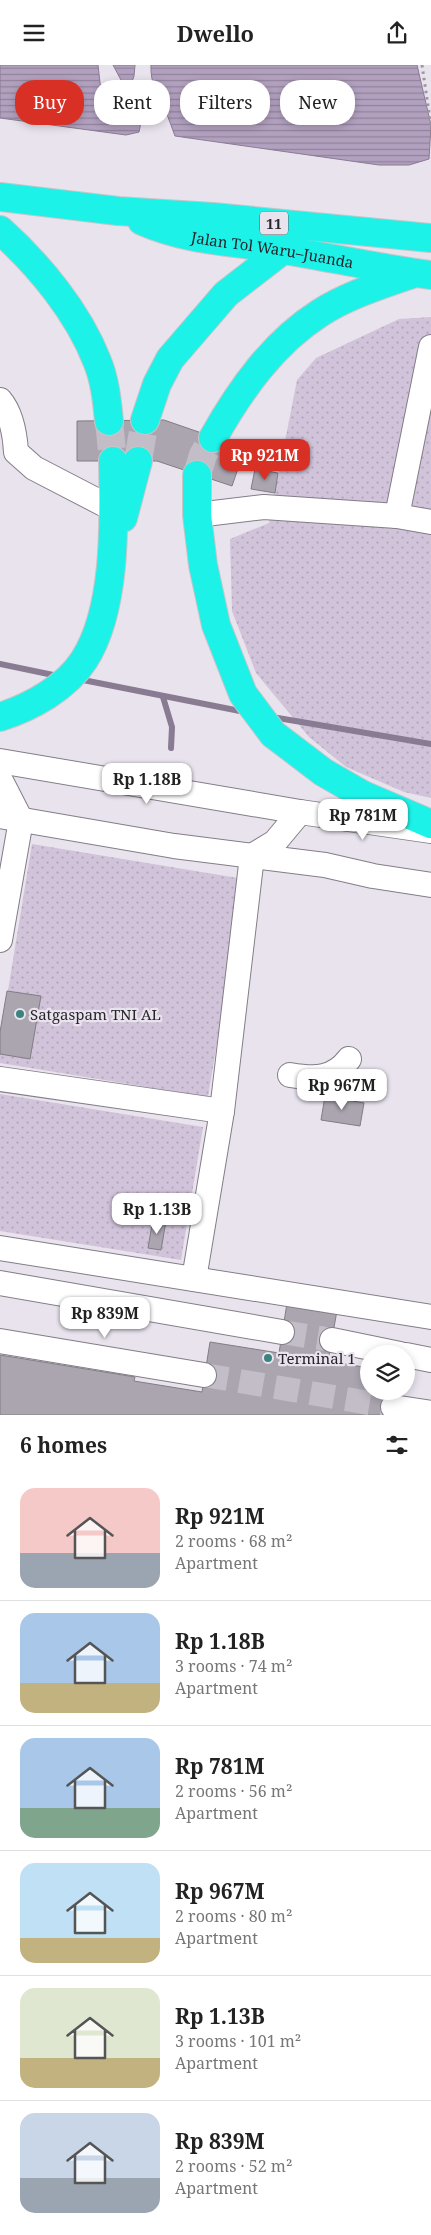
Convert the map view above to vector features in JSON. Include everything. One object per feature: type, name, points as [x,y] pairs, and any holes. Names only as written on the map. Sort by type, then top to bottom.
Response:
[{"type":"highway","name":"Jalan Tol Waru–Juanda","points":[[0,197],[118,211],[213,217],[431,238]]},
{"type":"highway","name":"Jalan Tol Waru–Juanda","points":[[118,211],[162,230],[193,238],[283,249],[423,274]]},
{"type":"highway","points":[[145,420],[157,384],[170,359],[226,294],[283,249],[330,229]]},
{"type":"highway","points":[[0,230],[52,284],[79,327],[97,361],[105,389],[109,421]]},
{"type":"highway","points":[[214,437],[268,356],[320,313],[366,290],[423,274]]},
{"type":"highway","points":[[0,717],[19,711],[48,694],[68,678],[84,660],[100,627],[110,566],[126,461],[114,509],[110,566]]},
{"type":"highway","points":[[197,475],[197,515],[203,565],[216,625],[243,694],[273,734],[323,772],[363,795],[431,824]]},
{"type":"street","points":[[397,516],[431,347]]},
{"type":"street","points":[[0,400],[4,405],[15,435],[16,452],[34,468],[114,509]]},
{"type":"street","points":[[197,515],[264,507],[397,516],[431,522]]},
{"type":"street","points":[[0,761],[300,812],[431,831]]},
{"type":"street","points":[[0,779],[10,818],[0,940]]},
{"type":"street","points":[[252,855],[275,841],[300,812]]},
{"type":"street","points":[[10,818],[174,846],[325,865],[373,876],[431,885]]},
{"type":"street","points":[[194,1279],[222,1111],[252,855]]},
{"type":"street","points":[[290,1075],[311,1079],[327,1075],[341,1071],[349,1059]]},
{"type":"street","points":[[0,1079],[222,1111]]},
{"type":"street","points":[[0,1248],[431,1317]]},
{"type":"street","points":[[0,1283],[282,1332]]},
{"type":"street","points":[[332,1340],[360,1346]]},
{"type":"street","points":[[0,1341],[204,1375]]},
{"type":"street","points":[[415,1357],[431,1360]]},
{"type":"street","points":[[393,1407],[431,1413]]},
{"type":"path","points":[[422,65],[431,126]]},
{"type":"shaded area","points":[[0,65],[98,65],[100,80],[94,80],[94,125],[140,125],[139,132],[126,135],[52,125],[84,125],[84,80],[15,80],[15,120],[0,118]]},
{"type":"shaded area","points":[[113,65],[135,65],[133,80],[121,80]]},
{"type":"shaded area","points":[[151,65],[417,65],[431,125],[429,159],[409,165],[379,165],[175,136],[170,123],[170,80],[152,80]]},
{"type":"shaded area","points":[[431,317],[431,798],[404,792],[346,767],[309,737],[256,673],[232,611],[230,539],[269,523],[297,380],[316,358],[399,319]]},
{"type":"shaded area","points":[[32,844],[244,879],[208,1097],[0,1063],[0,1039]]},
{"type":"shaded area","points":[[0,1094],[203,1127],[181,1260],[0,1231]]},
{"type":"building","points":[[164,420],[245,448],[232,486],[157,461],[77,461],[77,421]]},
{"type":"building","points":[[255,469],[278,473],[275,493],[251,489]]},
{"type":"building","name":"Satgaspam TNI AL","points":[[7,991],[41,996],[30,1059],[0,1054],[0,1032]]},
{"type":"building","points":[[325,1096],[364,1103],[360,1126],[321,1120]]},
{"type":"building","points":[[153,1219],[166,1221],[161,1250],[148,1248]]},
{"type":"building","name":"Terminal 1","points":[[288,1297],[338,1305],[328,1361],[360,1366],[360,1400],[394,1400],[391,1415],[0,1415],[0,1355],[135,1377],[134,1381],[202,1392],[210,1342],[279,1353]]},
{"type":"waterway","points":[[0,664],[58,676]]},
{"type":"waterway","points":[[78,679],[245,712]]},
{"type":"waterway","points":[[163,697],[172,727],[171,748]]},
{"type":"waterway","points":[[272,717],[431,744]]},
{"type":"tunnel","points":[[138,461],[145,420]]},
{"type":"tunnel","points":[[109,421],[113,461]]},
{"type":"tunnel","points":[[197,475],[203,455],[213,438]]},
{"type":"tunnel","points":[[282,1332],[332,1340]]},
{"type":"tunnel","points":[[204,1375],[393,1407]]},
{"type":"place","name":"Satgaspam TNI AL","points":[[20,1014]]},
{"type":"place","name":"Terminal 1","points":[[268,1358]]}]
